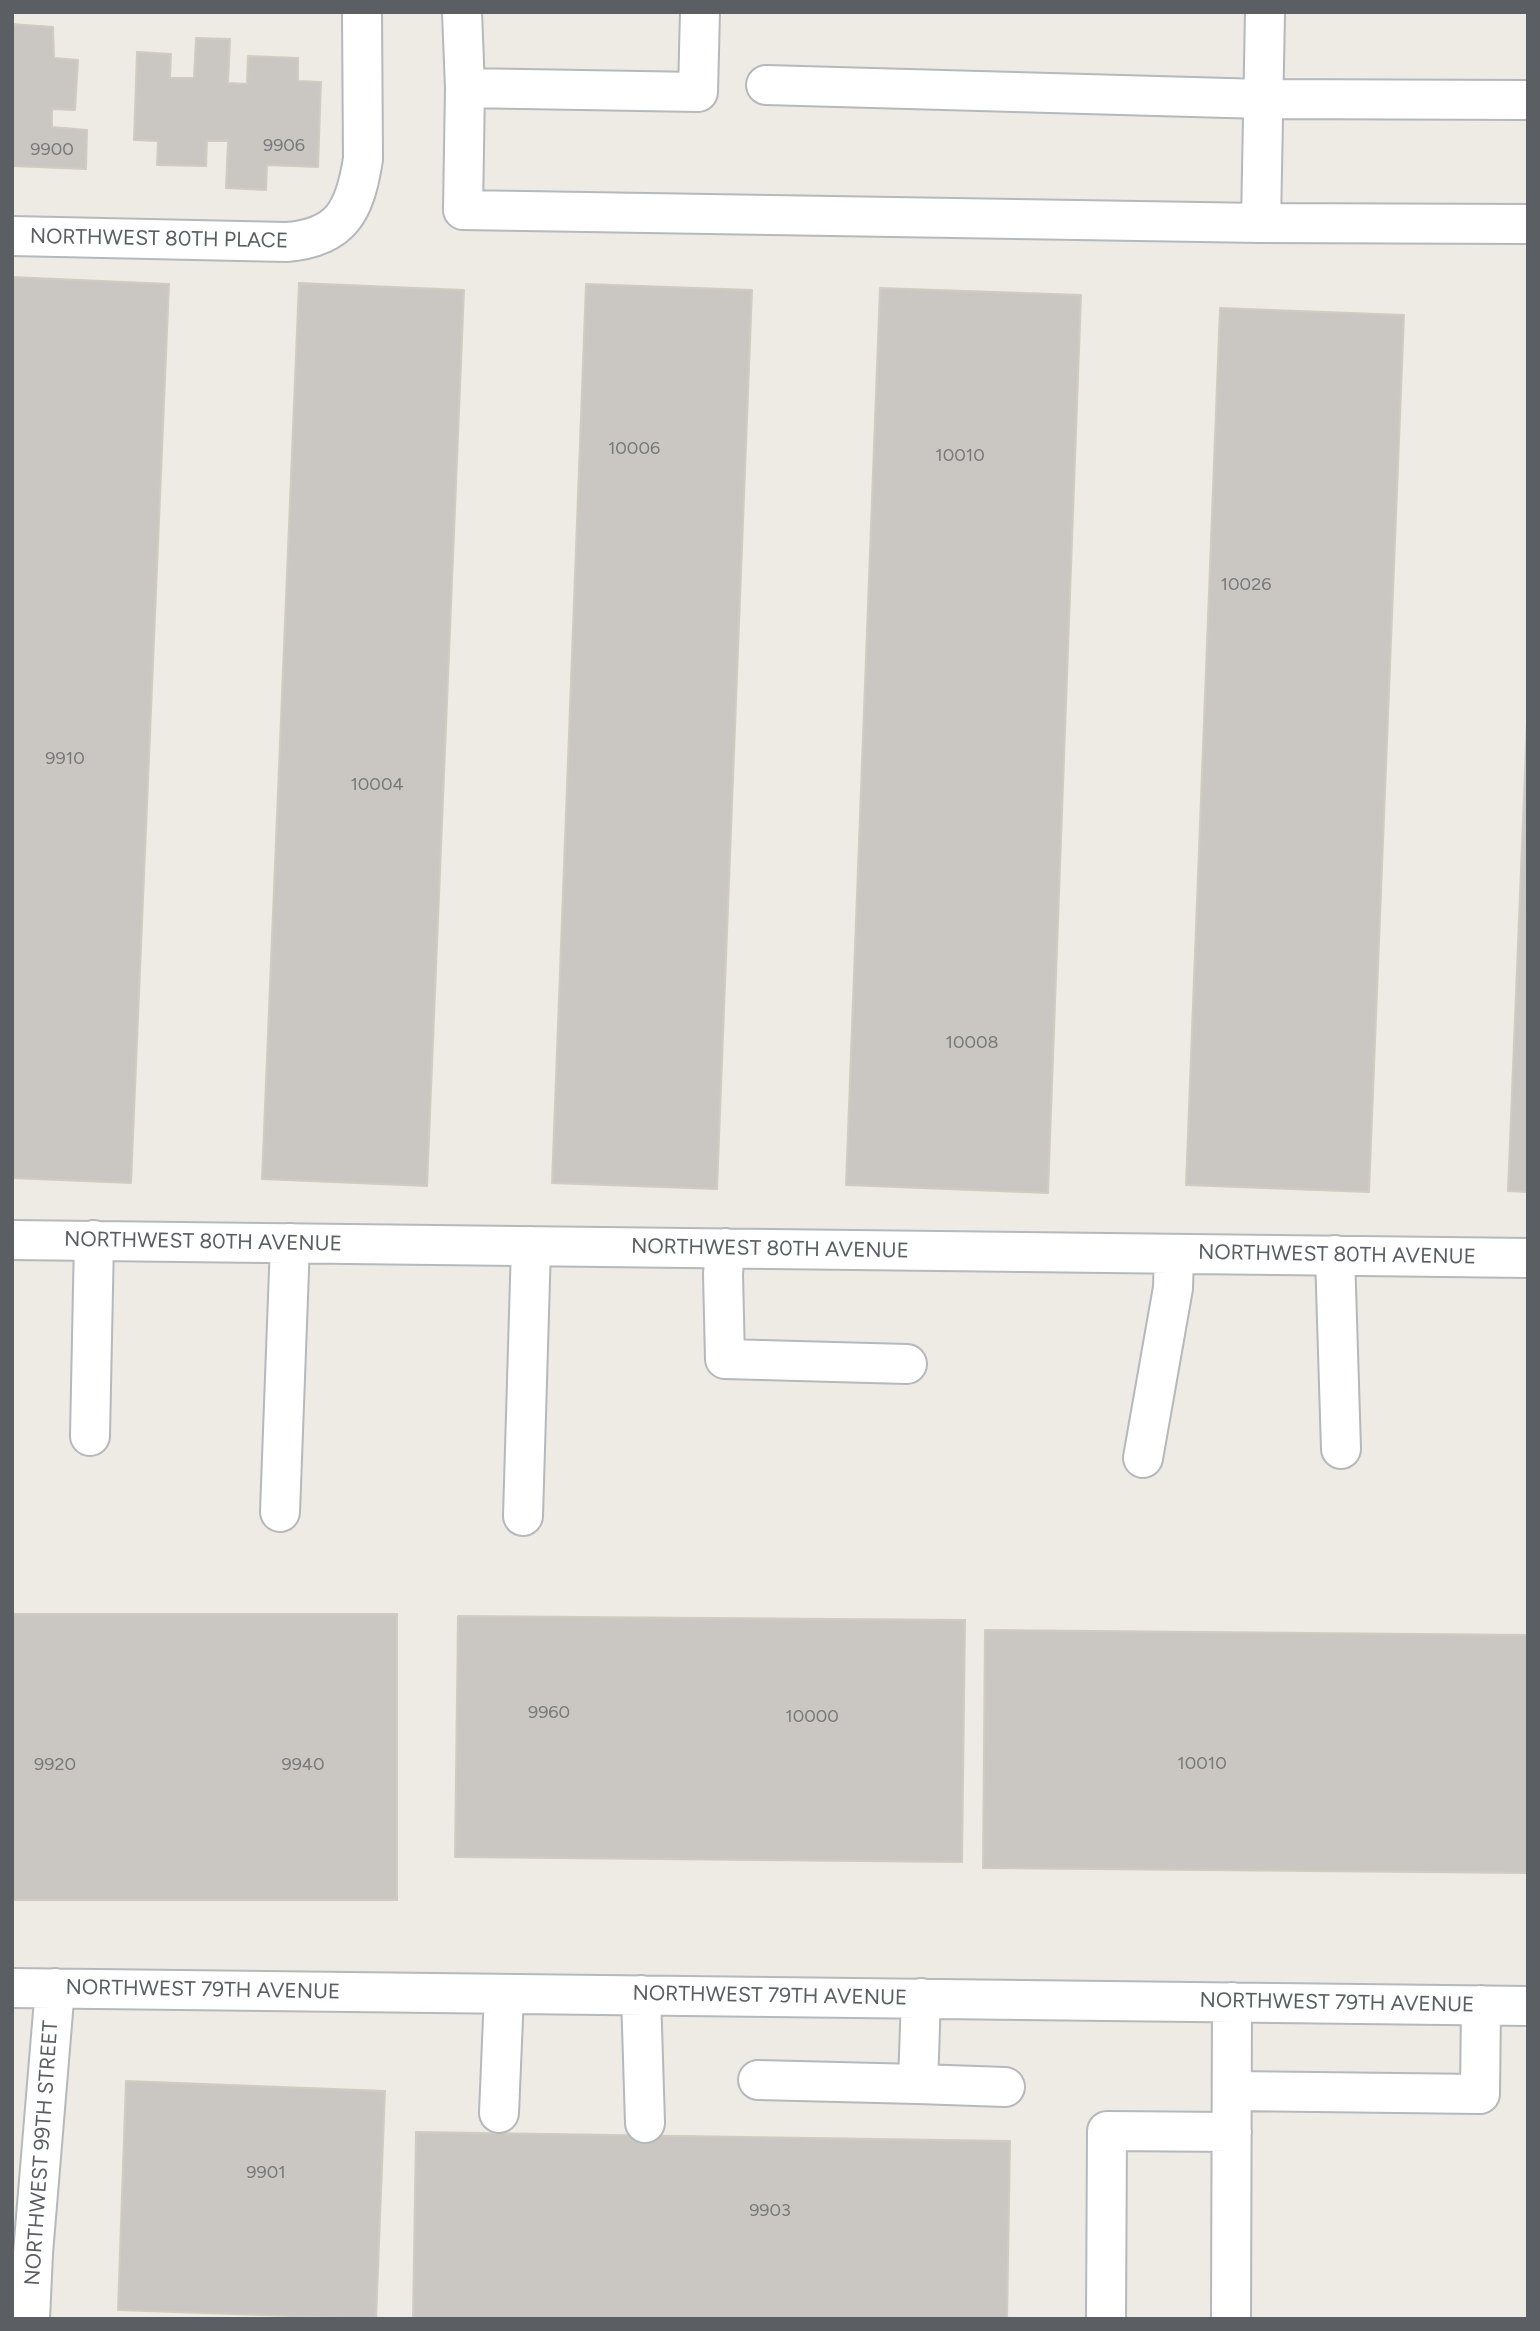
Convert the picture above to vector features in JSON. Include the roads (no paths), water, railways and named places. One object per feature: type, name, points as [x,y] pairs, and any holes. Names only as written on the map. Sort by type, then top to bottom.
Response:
[{"type":"street","name":"NORTHWEST 80TH PLACE","points":[[12,236],[286,242],[317,237],[330,230],[341,220],[355,195],[363,159],[362,12]]},
{"type":"street","points":[[462,12],[465,88],[463,210],[1261,223],[1528,224]]},
{"type":"street","points":[[465,88],[698,92],[700,12]]},
{"type":"street","points":[[1261,223],[1265,12]]},
{"type":"street","points":[[766,85],[1263,99],[1528,100]]},
{"type":"street","name":"NORTHWEST 80TH AVENUE","points":[[12,1240],[1528,1258]]},
{"type":"street","points":[[90,1436],[94,1240]]},
{"type":"street","points":[[280,1513],[290,1243]]},
{"type":"street","points":[[523,1516],[531,1246]]},
{"type":"street","points":[[725,1248],[725,1359],[907,1364]]},
{"type":"street","points":[[1143,1458],[1173,1288],[1174,1254]]},
{"type":"street","points":[[1335,1255],[1341,1450]]},
{"type":"street","name":"NORTHWEST 79TH AVENUE","points":[[12,1988],[1528,2006]]},
{"type":"street","name":"NORTHWEST 99TH STREET","points":[[30,2319],[24,2220],[28,2133],[55,1988]]},
{"type":"street","points":[[499,2113],[504,1994]]},
{"type":"street","points":[[640,1995],[645,2123]]},
{"type":"street","points":[[918,2084],[921,1998]]},
{"type":"street","points":[[1231,2319],[1232,2002]]},
{"type":"street","points":[[1232,2091],[1480,2094],[1481,2005]]},
{"type":"street","points":[[758,2080],[1005,2087]]},
{"type":"street","points":[[1106,2319],[1107,2131],[1232,2132]]}]
